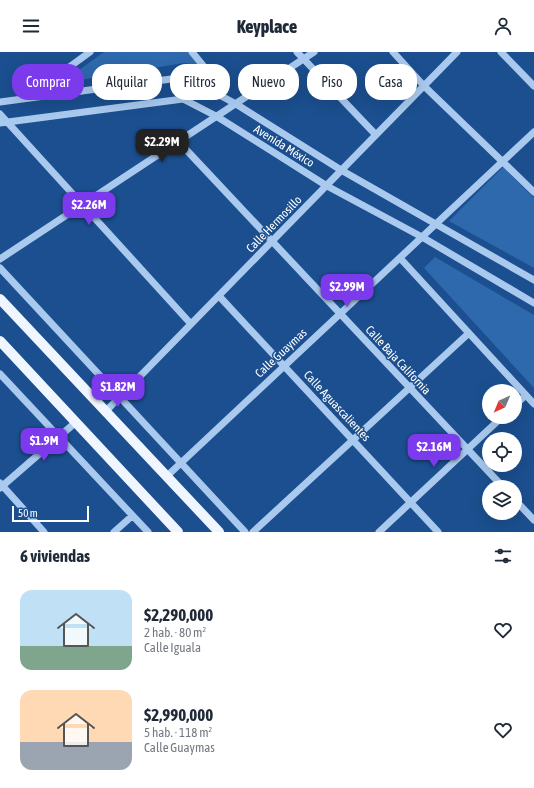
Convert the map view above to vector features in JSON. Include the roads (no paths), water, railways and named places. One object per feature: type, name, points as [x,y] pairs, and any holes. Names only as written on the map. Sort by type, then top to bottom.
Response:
[{"type":"main road","points":[[0,299],[219,532]]},
{"type":"main road","points":[[0,341],[178,532]]},
{"type":"street","points":[[73,64],[90,52]]},
{"type":"street","points":[[192,52],[202,64]]},
{"type":"street","points":[[297,52],[376,135]]},
{"type":"street","points":[[0,259],[314,52]]},
{"type":"street","points":[[393,52],[424,86],[534,192]]},
{"type":"street","name":"Calle Hermosillo","points":[[106,411],[457,52]]},
{"type":"street","points":[[501,52],[534,86]]},
{"type":"street","name":"Avenida México","points":[[84,90],[170,79]]},
{"type":"street","name":"Avenida México","points":[[4,123],[184,99],[216,116],[327,186],[422,237],[534,303]]},
{"type":"street","name":"Avenida México","points":[[0,102],[13,100]]},
{"type":"street","name":"Avenida México","points":[[229,100],[341,170],[437,223],[534,280]]},
{"type":"street","points":[[0,114],[4,123],[82,205],[191,324]]},
{"type":"street","name":"Calle Guaymas","points":[[167,476],[534,132]]},
{"type":"street","name":"Calle Baja California","points":[[178,142],[273,241],[496,480]]},
{"type":"street","points":[[400,258],[534,404]]},
{"type":"street","points":[[0,268],[245,532]]},
{"type":"street","name":"Calle Aguascalientes","points":[[219,296],[438,532]]},
{"type":"street","points":[[253,532],[469,332]]},
{"type":"street","points":[[0,374],[148,532]]},
{"type":"street","points":[[522,399],[526,395]]},
{"type":"street","points":[[44,532],[1,486],[76,422]]},
{"type":"street","points":[[380,532],[495,424]]},
{"type":"street","points":[[522,507],[534,520]]},
{"type":"street","points":[[114,532],[132,516]]}]
